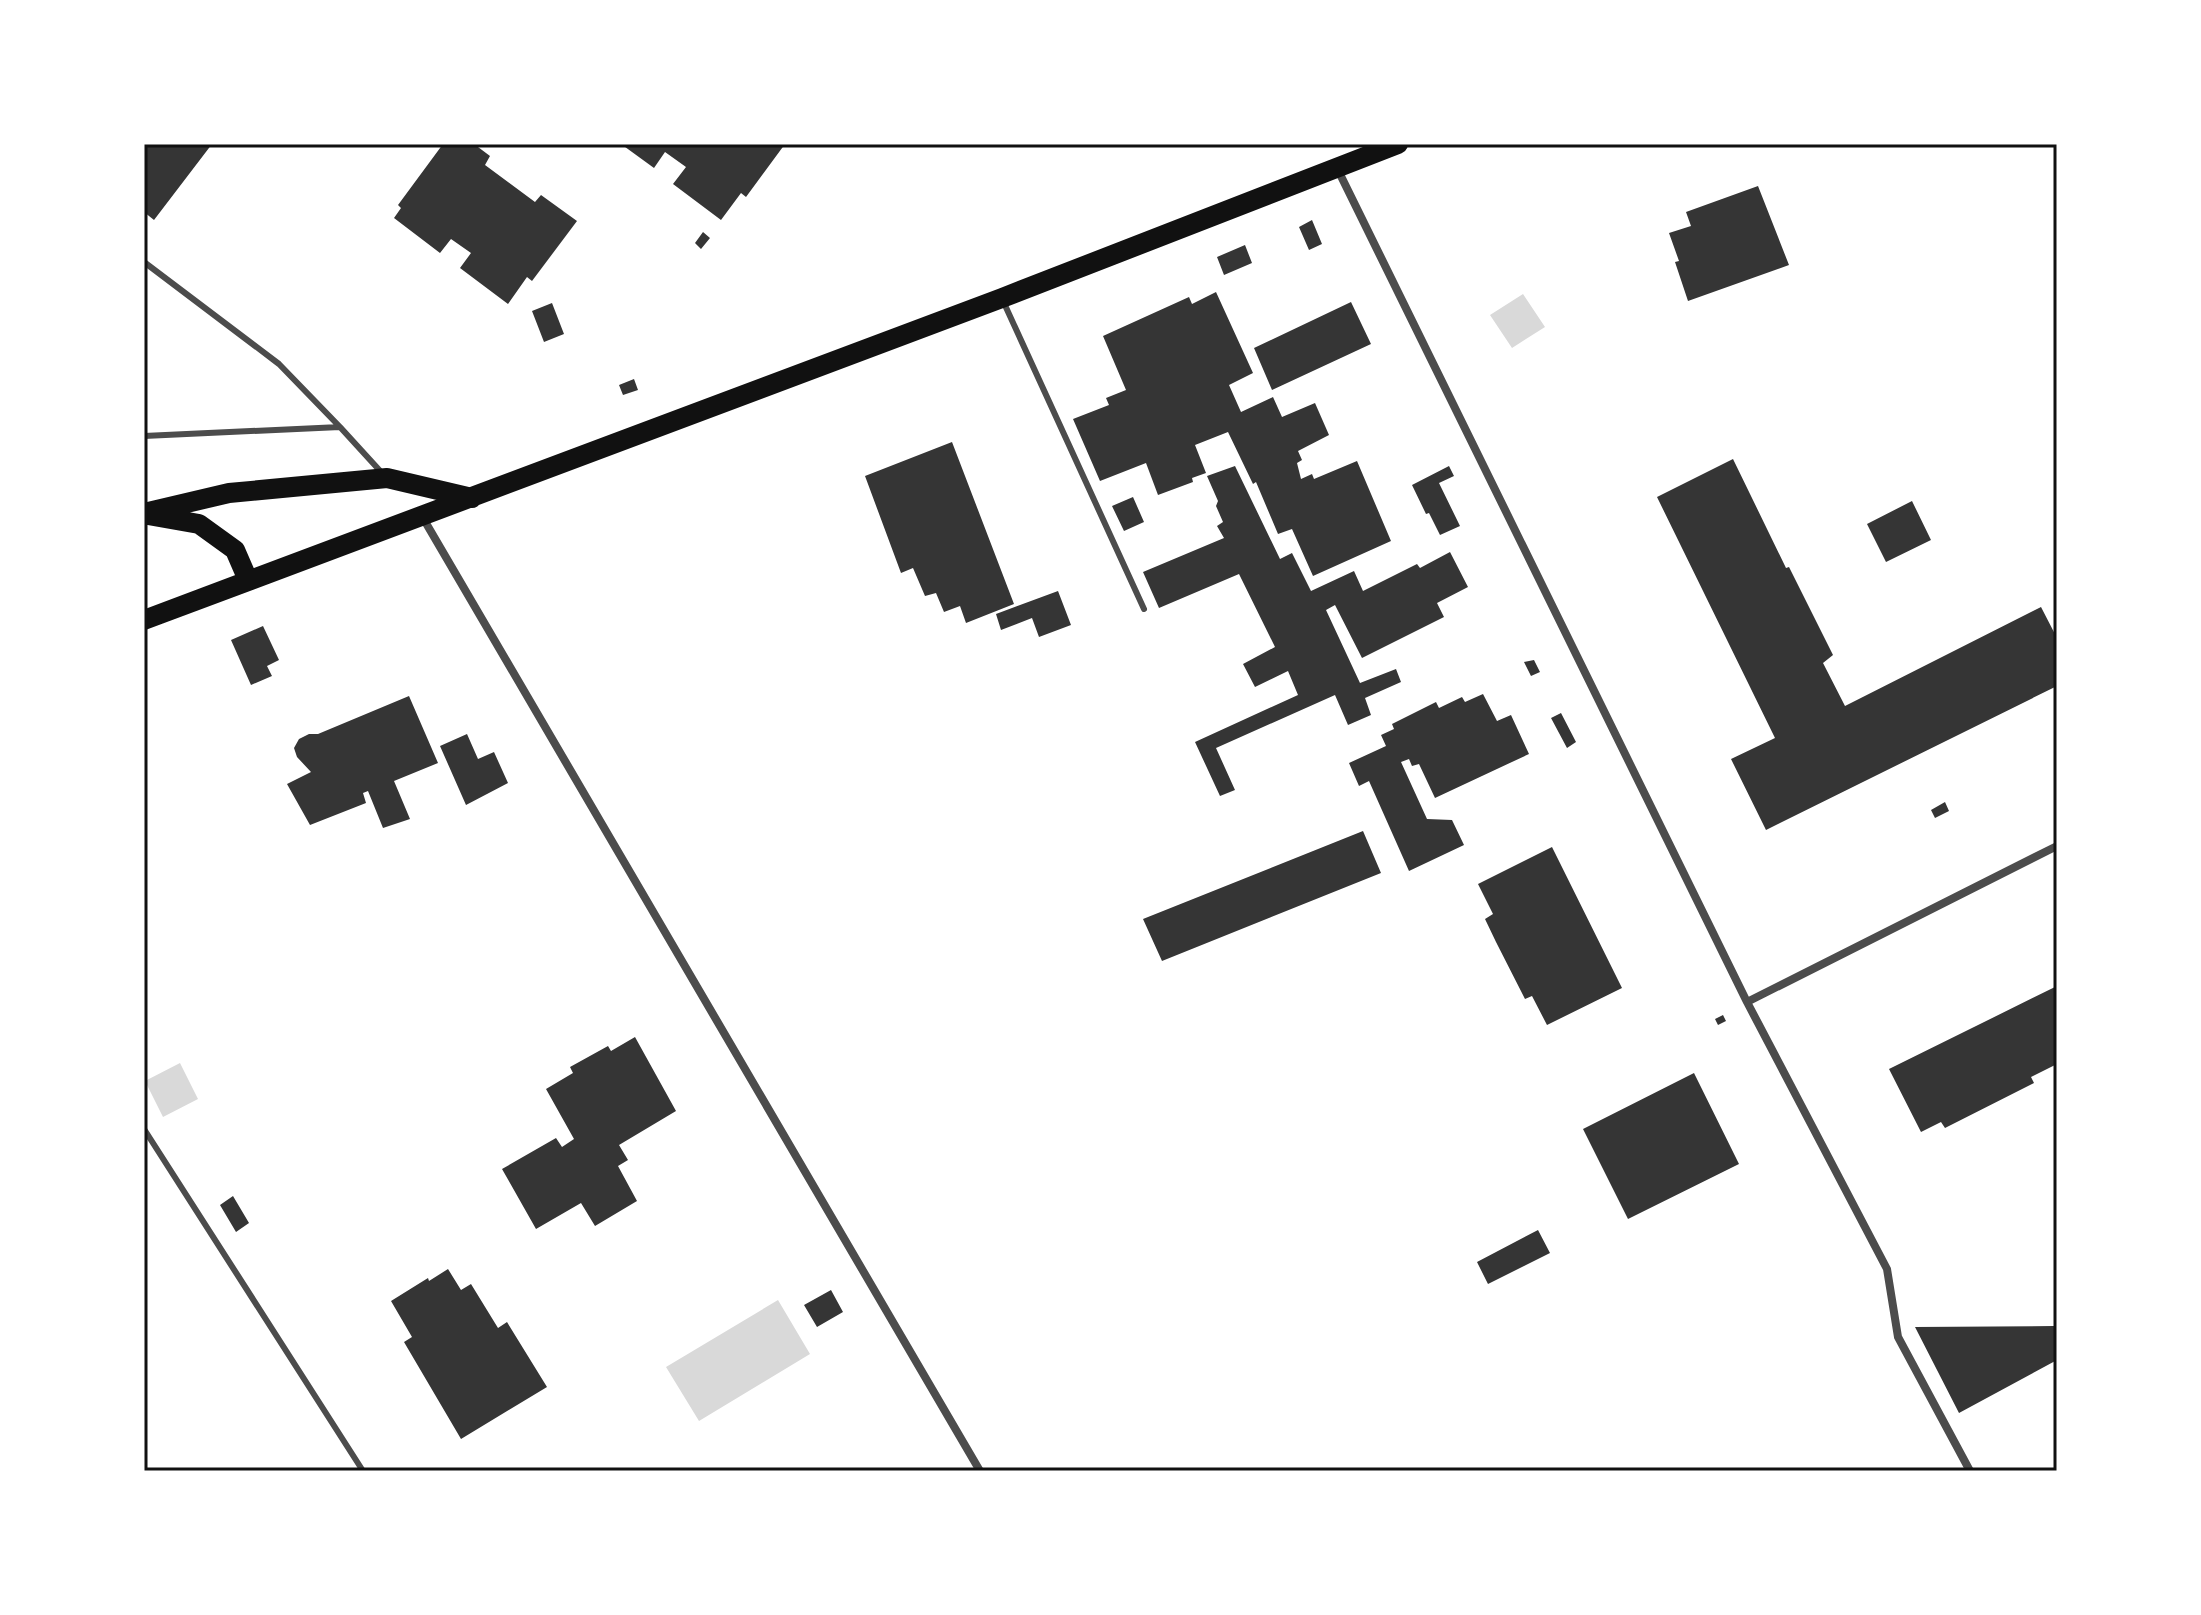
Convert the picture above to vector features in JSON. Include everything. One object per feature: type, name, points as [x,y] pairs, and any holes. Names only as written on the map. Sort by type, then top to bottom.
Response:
[{"type":"main road","points":[[144,620],[423,518],[1002,298],[1337,168],[1384,146]]},
{"type":"main road","points":[[144,514],[229,493],[387,478],[472,498]]},
{"type":"main road","points":[[144,514],[199,524],[235,550],[248,580]]},
{"type":"street","points":[[1337,168],[1747,1002],[1887,1269],[1898,1337],[1970,1471]]},
{"type":"street","points":[[423,518],[980,1471]]},
{"type":"street","points":[[1747,1002],[2057,846]]},
{"type":"lane","points":[[144,262],[279,364],[387,478]]},
{"type":"lane","points":[[1002,298],[1144,609]]},
{"type":"lane","points":[[144,436],[340,427]]},
{"type":"lane","points":[[144,1129],[363,1471]]},
{"type":"shaded area","points":[[1523,294],[1545,327],[1512,348],[1490,315]]},
{"type":"shaded area","points":[[180,1063],[198,1099],[163,1117],[145,1081]]},
{"type":"shaded area","points":[[778,1300],[810,1354],[699,1421],[666,1367]]},
{"type":"building","points":[[144,144],[212,144],[154,220],[144,212]]},
{"type":"building","points":[[443,144],[474,144],[490,156],[485,165],[535,202],[541,195],[577,221],[532,281],[527,277],[508,304],[460,268],[471,253],[451,239],[440,253],[394,218],[401,208],[398,205]]},
{"type":"building","points":[[621,144],[785,144],[746,197],[741,193],[721,220],[673,184],[686,167],[665,152],[654,168]]},
{"type":"building","points":[[1758,186],[1789,265],[1688,301],[1669,233],[1691,226],[1686,212]]},
{"type":"building","points":[[1312,220],[1322,244],[1309,250],[1299,227]]},
{"type":"building","points":[[703,232],[710,238],[701,249],[695,243]]},
{"type":"building","points":[[1245,245],[1252,263],[1224,275],[1217,257]]},
{"type":"building","points":[[1216,292],[1253,373],[1229,385],[1241,412],[1273,397],[1282,417],[1315,403],[1329,435],[1298,451],[1302,460],[1297,463],[1301,479],[1312,474],[1314,479],[1357,461],[1391,541],[1313,576],[1292,529],[1278,534],[1256,482],[1253,484],[1228,432],[1195,445],[1206,473],[1192,478],[1193,482],[1158,495],[1146,463],[1100,481],[1073,419],[1109,405],[1106,398],[1126,390],[1103,336],[1189,297],[1192,304]]},
{"type":"building","points":[[1351,302],[1371,344],[1272,390],[1254,348]]},
{"type":"building","points":[[552,303],[564,334],[544,342],[532,311]]},
{"type":"building","points":[[634,379],[638,390],[623,395],[619,385]]},
{"type":"building","points":[[952,442],[1014,604],[966,623],[960,606],[944,612],[936,593],[925,596],[913,568],[901,573],[865,476]]},
{"type":"building","points":[[1733,459],[1833,655],[1823,663],[1845,706],[2041,607],[2057,638],[2057,686],[1766,830],[1731,759],[1775,738],[1657,497]]},
{"type":"building","points":[[1235,466],[1280,559],[1292,553],[1311,591],[1354,571],[1363,591],[1417,564],[1420,568],[1450,552],[1468,587],[1437,603],[1444,617],[1362,658],[1335,605],[1326,610],[1360,683],[1396,669],[1401,682],[1365,698],[1371,715],[1348,725],[1335,695],[1216,748],[1235,790],[1220,796],[1195,742],[1298,695],[1288,671],[1255,687],[1243,664],[1275,647],[1239,574],[1159,608],[1143,572],[1224,538],[1217,526],[1223,522],[1216,506],[1218,501],[1207,476]]},
{"type":"building","points":[[1449,466],[1454,476],[1439,483],[1460,526],[1440,535],[1412,485]]},
{"type":"building","points":[[1133,497],[1144,522],[1124,531],[1112,506]]},
{"type":"building","points":[[1912,501],[1931,540],[1886,562],[1867,524]]},
{"type":"building","points":[[1058,591],[1071,625],[1039,637],[1032,618],[1001,630],[996,614]]},
{"type":"building","points":[[263,626],[279,660],[267,666],[272,676],[251,685],[231,640]]},
{"type":"building","points":[[1534,660],[1540,672],[1531,676],[1524,662]]},
{"type":"building","points":[[1483,694],[1497,721],[1511,715],[1529,754],[1435,798],[1419,764],[1412,766],[1409,759],[1401,762],[1427,819],[1452,820],[1464,845],[1409,871],[1369,781],[1359,786],[1349,763],[1386,746],[1381,735],[1394,729],[1392,724],[1436,702],[1439,708],[1462,697],[1465,702]]},
{"type":"building","points":[[409,696],[438,763],[394,781],[410,819],[383,828],[368,791],[363,793],[366,803],[310,825],[287,784],[311,772],[297,757],[294,748],[299,739]]},
{"type":"building","points":[[1561,713],[1576,742],[1567,748],[1551,718]]},
{"type":"building","points":[[467,734],[478,759],[494,752],[508,783],[466,805],[440,746]]},
{"type":"building","points":[[1945,802],[1949,811],[1935,818],[1931,810]]},
{"type":"building","points":[[1363,831],[1381,873],[1162,961],[1143,919]]},
{"type":"building","points":[[1552,847],[1622,988],[1547,1025],[1532,996],[1525,999],[1496,942],[1485,919],[1493,914],[1478,884]]},
{"type":"building","points":[[2057,986],[2057,1064],[2031,1077],[2034,1083],[1945,1128],[1941,1122],[1921,1132],[1889,1069]]},
{"type":"building","points":[[1723,1015],[1726,1021],[1718,1025],[1715,1019]]},
{"type":"building","points":[[635,1037],[676,1111],[619,1145],[628,1160],[618,1166],[637,1201],[595,1226],[581,1203],[536,1229],[502,1169],[556,1138],[562,1147],[574,1139],[546,1089],[573,1073],[570,1067],[608,1046],[611,1051]]},
{"type":"building","points":[[1694,1073],[1739,1164],[1628,1219],[1583,1129]]},
{"type":"building","points":[[233,1196],[249,1223],[236,1232],[220,1205]]},
{"type":"building","points":[[1538,1230],[1550,1253],[1488,1284],[1477,1262]]},
{"type":"building","points":[[448,1269],[461,1290],[471,1284],[498,1328],[507,1322],[547,1387],[461,1439],[404,1342],[412,1337],[391,1301]]},
{"type":"building","points":[[831,1290],[843,1312],[817,1327],[804,1305]]},
{"type":"building","points":[[2054,1326],[2057,1360],[1959,1413],[1915,1327]]}]
